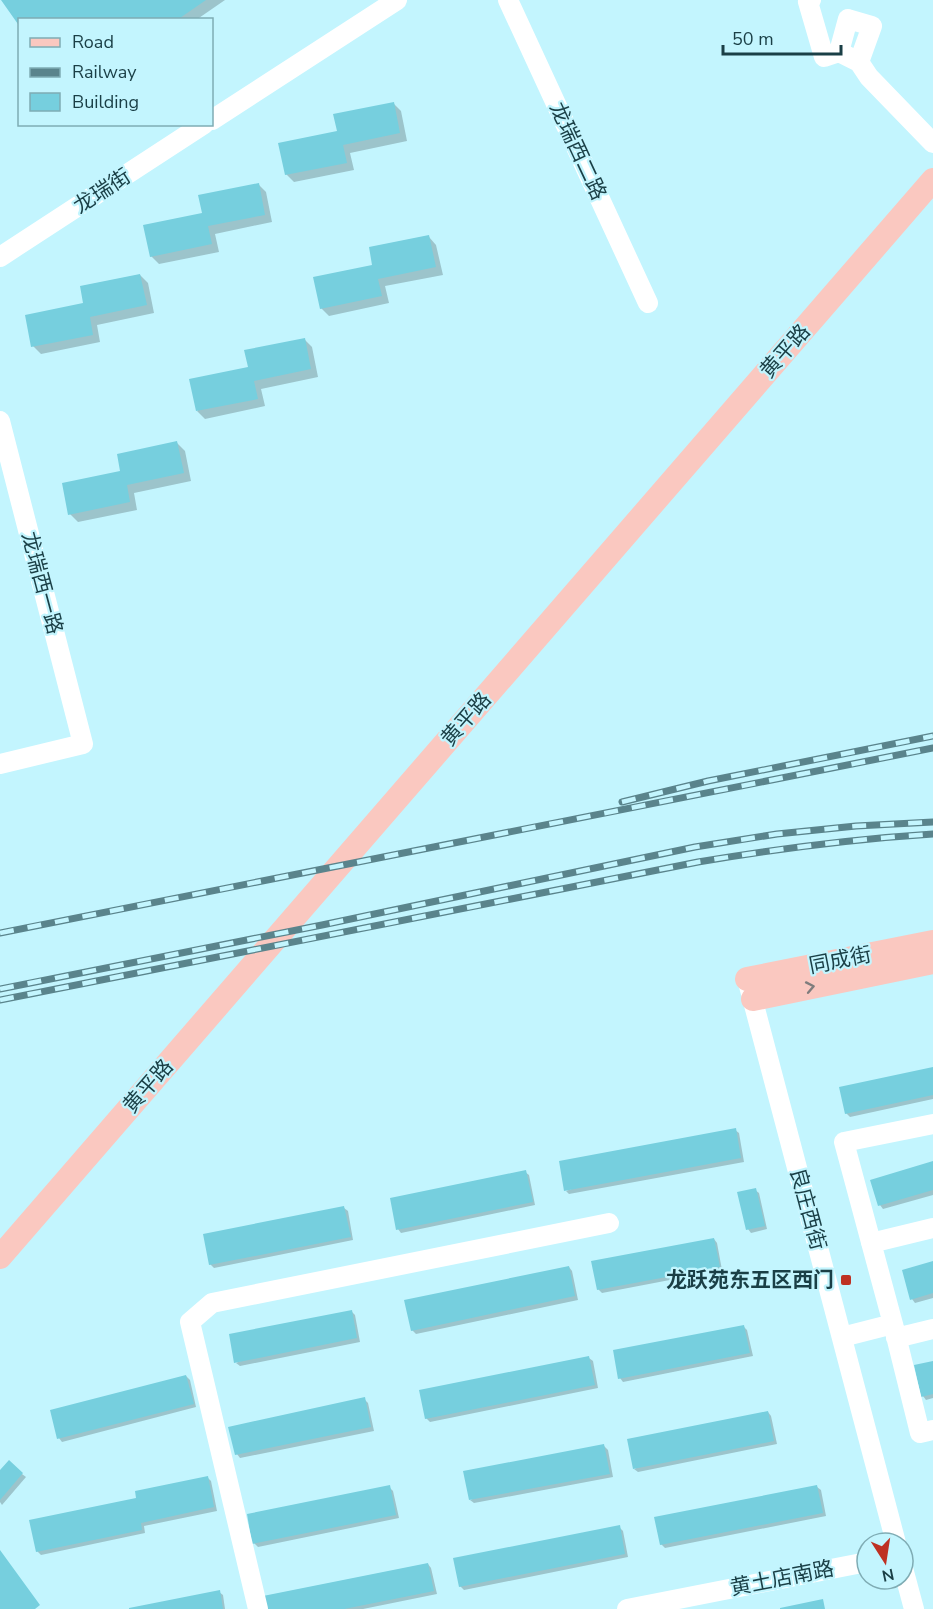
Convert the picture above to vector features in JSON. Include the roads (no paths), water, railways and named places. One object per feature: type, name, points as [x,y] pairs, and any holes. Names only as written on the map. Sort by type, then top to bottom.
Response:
[{"type":"main road","name":"黄平路","points":[[0,1257],[933,180]]},
{"type":"main road","name":"黄平路","points":[[0,1273],[933,198]]},
{"type":"main road","name":"同成街","points":[[750,989],[933,942]]},
{"type":"main road","name":"同成街","points":[[750,989],[933,963]]},
{"type":"street","points":[[213,119],[397,0]]},
{"type":"street","name":"龙瑞西二路","points":[[508,0],[648,303]]},
{"type":"street","points":[[811,0],[808,2],[809,11],[824,57],[839,52],[860,62],[869,77],[933,143]]},
{"type":"street","points":[[839,52],[848,19],[872,26],[860,62]]},
{"type":"street","name":"龙瑞街","points":[[0,257],[201,126]]},
{"type":"street","name":"龙瑞西一路","points":[[0,421],[84,744],[0,764]]},
{"type":"street","name":"良庄西街","points":[[750,989],[894,1531]]},
{"type":"street","points":[[933,1124],[844,1142],[920,1433],[933,1430]]},
{"type":"street","points":[[258,1609],[190,1322],[212,1303],[609,1223]]},
{"type":"street","points":[[871,1243],[933,1228]]},
{"type":"street","points":[[842,1337],[933,1329]]},
{"type":"street","name":"黄土店南路","points":[[627,1609],[855,1564]]},
{"type":"street","points":[[909,1591],[914,1609]]},
{"type":"railway","points":[[622,802],[708,781],[933,736]]},
{"type":"railway","points":[[0,933],[933,748]]},
{"type":"railway","points":[[0,989],[695,847],[777,834],[856,826],[933,822]]},
{"type":"railway","points":[[0,1000],[698,862],[815,845],[933,834]]},
{"type":"place","name":"龙跃苑东五区西门","points":[[846,1280]]}]
